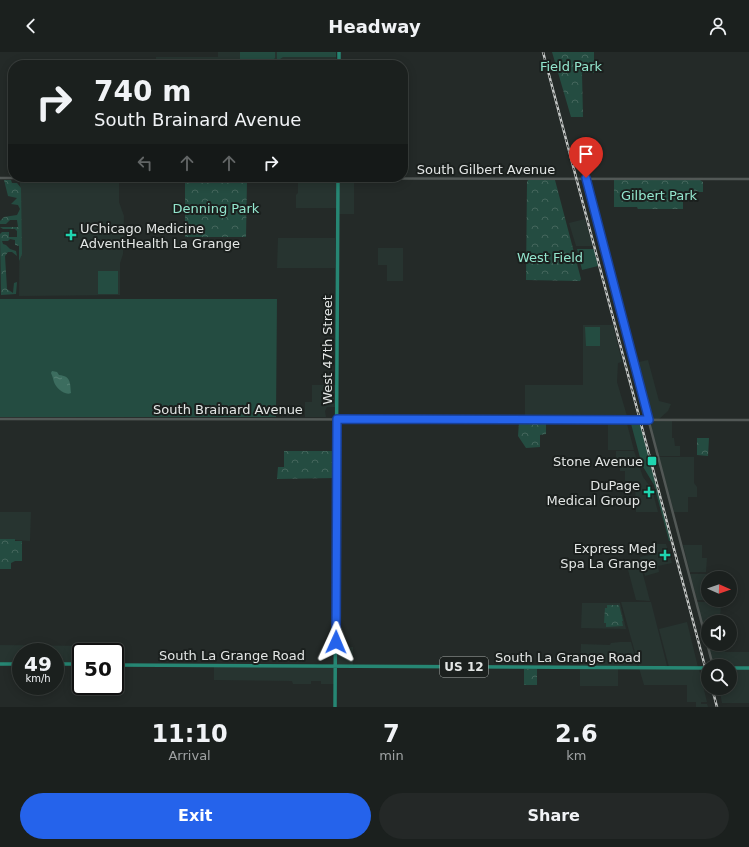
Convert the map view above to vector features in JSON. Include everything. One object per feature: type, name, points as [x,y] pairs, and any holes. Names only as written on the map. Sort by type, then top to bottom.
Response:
[{"type":"main road","name":"West 47th Street","points":[[335,707],[338,182]]},
{"type":"main road","points":[[0,664],[12,664]]},
{"type":"main road","name":"South La Grange Road","points":[[124,665],[701,668]]},
{"type":"main road","points":[[737,668],[749,668]]},
{"type":"street","name":"South Gilbert Avenue","points":[[408,178],[749,179]]},
{"type":"street","points":[[586,178],[711,659]]},
{"type":"street","name":"South Brainard Avenue","points":[[0,419],[749,420]]},
{"type":"shaded area","points":[[218,52],[336,52],[336,60],[156,60],[156,57],[218,57]]},
{"type":"shaded area","name":"UChicago Medicine AdventHealth La Grange","points":[[20,182],[119,182],[119,202],[124,216],[123,254],[120,263],[120,295],[19,296]]},
{"type":"shaded area","points":[[298,182],[354,182],[354,214],[339,214],[338,208],[296,208],[296,195],[298,193]]},
{"type":"shaded area","points":[[585,219],[593,246],[576,246],[569,223]]},
{"type":"shaded area","points":[[278,238],[335,238],[335,268],[277,268]]},
{"type":"shaded area","points":[[378,248],[403,248],[403,281],[387,281],[387,265],[378,265]]},
{"type":"shaded area","points":[[583,325],[613,325],[622,362],[618,363],[617,382],[627,416],[525,419],[525,385],[583,385]]},
{"type":"shaded area","points":[[648,360],[659,401],[671,404],[668,411],[659,419],[649,419],[634,363]]},
{"type":"shaded area","points":[[312,385],[336,385],[336,407],[327,407],[325,411],[326,417],[305,417],[305,402],[312,402]]},
{"type":"shaded area","points":[[608,420],[626,420],[634,450],[608,450]]},
{"type":"shaded area","points":[[649,420],[672,420],[672,438],[674,438],[675,446],[680,446],[680,456],[659,456]]},
{"type":"shaded area","points":[[616,451],[634,451],[643,477],[652,489],[658,512],[636,512],[635,482],[640,481],[625,481],[625,471],[620,471],[620,467],[616,467]]},
{"type":"shaded area","points":[[659,457],[694,457],[694,483],[697,487],[697,497],[688,497],[688,512],[674,512]]},
{"type":"shaded area","points":[[0,512],[31,512],[30,541],[0,539]]},
{"type":"shaded area","points":[[652,544],[666,544],[672,563],[658,566],[659,572],[645,576],[640,557],[654,554]]},
{"type":"shaded area","points":[[683,545],[702,545],[702,558],[707,558],[706,571],[690,572]]},
{"type":"shaded area","points":[[640,563],[650,601],[636,600],[627,566]]},
{"type":"shaded area","points":[[690,574],[701,574],[701,600],[697,600]]},
{"type":"shaded area","points":[[621,602],[651,602],[667,666],[665,668],[639,667]]},
{"type":"shaded area","points":[[697,602],[701,602],[701,607],[721,607],[720,615],[701,615],[701,617]]},
{"type":"shaded area","points":[[582,603],[620,603],[626,629],[581,628]]},
{"type":"shaded area","points":[[687,622],[698,667],[669,667],[659,629]]},
{"type":"shaded area","points":[[631,642],[638,667],[580,667],[581,644],[610,645],[611,643]]},
{"type":"shaded area","points":[[0,645],[12,645],[12,663],[0,663]]},
{"type":"shaded area","points":[[64,646],[72,646],[72,664],[64,663]]},
{"type":"shaded area","points":[[336,647],[353,647],[353,666],[336,666]]},
{"type":"shaded area","points":[[710,651],[749,652],[749,667],[737,667],[737,659],[711,659]]},
{"type":"shaded area","points":[[214,666],[335,667],[335,684],[321,684],[321,681],[311,681],[311,684],[293,684],[292,681],[214,680]]},
{"type":"shaded area","points":[[580,668],[618,668],[618,686],[580,686]]},
{"type":"shaded area","points":[[639,668],[699,669],[701,677],[701,695],[705,695],[707,702],[701,702],[701,704],[707,704],[708,707],[696,707],[696,702],[687,702],[687,685],[644,685]]},
{"type":"shaded area","points":[[737,668],[749,668],[749,703],[722,703],[720,695],[737,695]]},
{"type":"green space","points":[[240,52],[275,52],[275,58],[273,60],[240,60]]},
{"type":"green space","points":[[277,52],[336,52],[336,57],[283,57],[280,60],[277,60]]},
{"type":"green space","name":"Field Park","points":[[552,52],[594,52],[594,73],[582,73],[583,117],[571,117]]},
{"type":"green space","points":[[4,180],[17,183],[21,188],[22,254],[19,261],[19,246],[15,245],[15,240],[10,239],[8,241],[2,241],[3,244],[10,249],[16,251],[17,256],[12,252],[8,252],[5,256],[7,289],[13,293],[14,283],[17,282],[16,294],[1,295],[0,234],[2,232],[9,232],[9,237],[17,237],[17,231],[15,229],[3,229],[0,227],[18,227],[17,220],[10,220],[6,224],[0,224],[0,221],[4,217],[17,215],[20,209],[18,205],[11,204],[17,198],[8,196]]},
{"type":"green space","name":"West Field","points":[[528,180],[555,180],[581,279],[580,281],[526,280]]},
{"type":"green space","name":"Gilbert Park","points":[[614,180],[700,180],[703,182],[703,192],[683,192],[683,209],[638,209],[637,207],[614,207]]},
{"type":"green space","name":"Denning Park","points":[[185,182],[247,182],[246,237],[185,237]]},
{"type":"green space","points":[[577,249],[594,249],[598,266],[582,270]]},
{"type":"green space","points":[[98,271],[118,271],[118,294],[98,294]]},
{"type":"green space","points":[[0,299],[277,299],[276,417],[0,417]]},
{"type":"green space","points":[[585,327],[600,327],[600,346],[586,346]]},
{"type":"green space","points":[[630,420],[639,420],[671,541],[669,541],[654,485],[642,465]]},
{"type":"green space","points":[[519,422],[546,422],[546,434],[540,435],[540,447],[526,448],[518,436]]},
{"type":"green space","points":[[697,438],[709,438],[708,456],[697,455]]},
{"type":"green space","points":[[284,451],[336,451],[335,478],[277,479],[278,467],[284,467]]},
{"type":"green space","points":[[0,539],[15,539],[15,541],[22,541],[22,561],[15,561],[11,563],[11,569],[0,569]]},
{"type":"green space","points":[[607,605],[619,605],[623,626],[606,627],[606,623],[604,623],[605,608],[607,608]]},
{"type":"green space","points":[[524,669],[537,669],[537,685],[524,685]]},
{"type":"water","points":[[52,371],[68,378],[71,393],[69,394],[61,391],[57,387],[51,373]]},
{"type":"railway","points":[[543,52],[703,659]]},
{"type":"railway","points":[[714,695],[717,707]]},
{"type":"place","name":"UChicago Medicine AdventHealth La Grange","points":[[71,235]]},
{"type":"place","name":"Stone Avenue","points":[[652,461]]},
{"type":"place","name":"DuPage Medical Group","points":[[649,492]]},
{"type":"place","name":"Express Med Spa La Grange","points":[[665,555]]},
{"type":"route","points":[[336,642],[337,419],[649,420],[586,178]]}]
